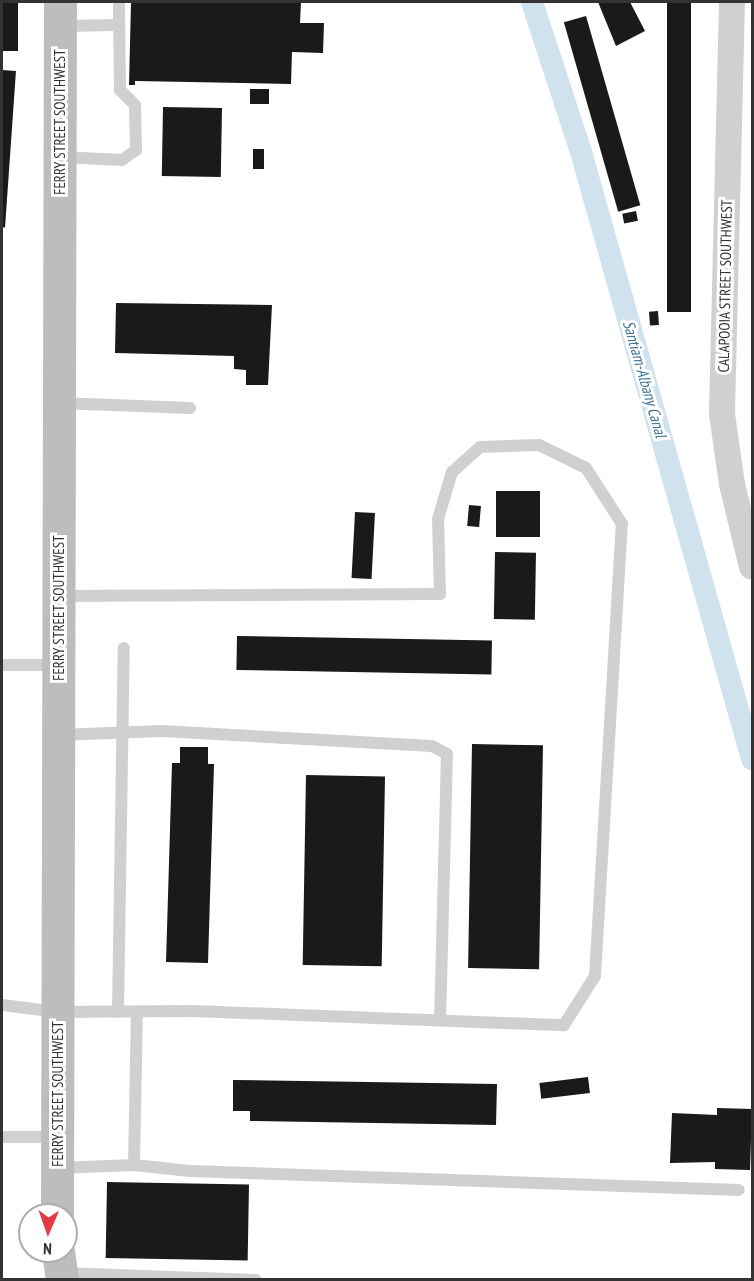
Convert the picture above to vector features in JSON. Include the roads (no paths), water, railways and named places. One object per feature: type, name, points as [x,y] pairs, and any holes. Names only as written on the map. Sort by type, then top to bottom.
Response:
[{"type":"street","name":"CALAPOOIA STREET SOUTHWEST","points":[[732,2],[722,414],[732,484],[753,567]]},
{"type":"street","name":"FERRY STREET SOUTHWEST","points":[[57,1203],[60,14]]},
{"type":"lane","points":[[60,157],[122,160],[136,150],[135,105],[120,90],[119,2]]},
{"type":"lane","points":[[60,14],[118,25]]},
{"type":"lane","points":[[59,403],[190,408]]},
{"type":"lane","points":[[2,1005],[58,1012],[137,1011],[564,1025],[595,976],[622,524],[586,468],[539,445],[480,447],[452,472],[438,519],[440,594],[59,596]]},
{"type":"lane","points":[[118,1012],[124,648]]},
{"type":"lane","points":[[2,665],[59,665]]},
{"type":"lane","points":[[59,735],[162,731],[432,746],[447,754],[440,1020]]},
{"type":"lane","points":[[134,1165],[137,1011]]},
{"type":"lane","points":[[2,1137],[58,1153],[190,1171],[739,1190]]},
{"type":"lane","points":[[60,1268],[208,1279],[256,1280]]},
{"type":"waterway","name":"Santiam-Albany Canal","points":[[532,2],[581,152],[752,759]]}]
